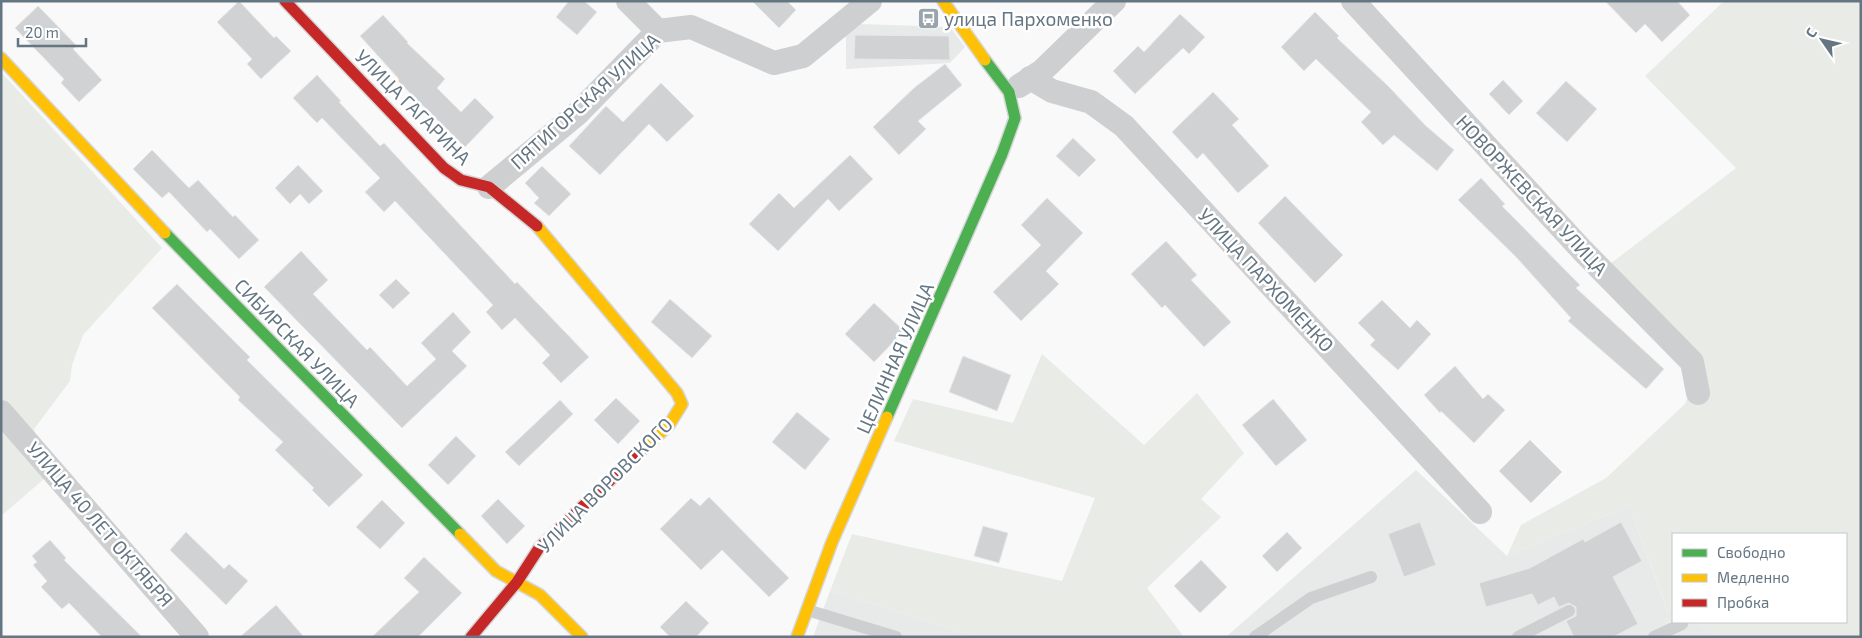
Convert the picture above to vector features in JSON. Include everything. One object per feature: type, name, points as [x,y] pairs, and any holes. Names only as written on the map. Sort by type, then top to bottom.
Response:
[{"type":"street","name":"УЛИЦА ГАГАРИНА","points":[[285,1],[444,168],[461,180],[489,187],[538,227],[677,393],[682,404]]},
{"type":"street","points":[[628,1],[658,31]]},
{"type":"street","name":"ПЯТИГОРСКАЯ УЛИЦА","points":[[489,187],[577,114],[644,43],[658,31],[691,27],[774,63],[803,56],[870,1]]},
{"type":"street","points":[[942,1],[1009,92],[1042,71],[1114,1]]},
{"type":"street","name":"НОВОРЖЕВСКАЯ УЛИЦА","points":[[1352,1],[1582,250],[1692,362],[1698,393]]},
{"type":"street","name":"СИБИРСКАЯ УЛИЦА","points":[[1,58],[172,240],[496,571],[540,595],[582,637]]},
{"type":"street","name":"УЛИЦА ПАРХОМЕНКО","points":[[1030,78],[1052,91],[1091,102],[1124,126],[1480,512]]},
{"type":"street","name":"ЦЕЛИННАЯ УЛИЦА","points":[[797,637],[832,542],[1002,154],[1015,118],[1009,92]]},
{"type":"street","name":"УЛИЦА ВОРОВСКОГО","points":[[471,637],[517,582],[539,548],[669,425],[682,404]]},
{"type":"street","name":"УЛИЦА 40 ЛЕТ ОКТЯБРЯ","points":[[1,412],[198,637]]},
{"type":"lane","points":[[1255,637],[1311,598],[1371,577]]},
{"type":"lane","points":[[807,610],[896,637]]},
{"type":"lane","points":[[1518,637],[1569,611]]},
{"type":"lane","points":[[1654,637],[1682,624]]},
{"type":"shaded area","points":[[1724,1],[1861,1],[1861,637],[1717,637],[1698,623],[1847,623],[1847,533],[1672,533],[1672,622],[1663,623],[1668,612],[1629,506],[1507,556],[1521,525],[1606,478],[1685,404],[1693,382],[1610,264],[1736,168],[1645,76]]},
{"type":"shaded area","points":[[859,24],[950,27],[965,47],[950,63],[846,69],[846,35]]},
{"type":"shaded area","points":[[1,72],[162,248],[83,335],[72,365],[70,381],[34,429],[45,478],[1,516]]},
{"type":"shaded area","points":[[1042,354],[1144,445],[1197,393],[1244,453],[1201,499],[1221,517],[1147,588],[1184,637],[977,637],[830,591],[852,534],[1062,581],[1095,498],[894,441],[913,399],[1013,423]]},
{"type":"shaded area","points":[[1416,470],[1507,556],[1629,506],[1668,613],[1663,623],[1698,623],[1717,637],[1226,637]]},
{"type":"shaded area","points":[[830,591],[977,637],[813,637]]},
{"type":"building","points":[[239,1],[274,38],[276,36],[291,51],[261,79],[247,64],[252,59],[217,22]]},
{"type":"building","points":[[569,1],[584,1],[597,12],[577,35],[556,17]]},
{"type":"building","points":[[752,1],[787,1],[796,10],[779,28]]},
{"type":"building","points":[[1605,1],[1677,1],[1690,15],[1662,42],[1645,24],[1636,33]]},
{"type":"building","points":[[38,6],[77,46],[73,49],[102,80],[79,102],[61,83],[64,79],[15,28]]},
{"type":"building","points":[[1315,12],[1339,36],[1337,38],[1388,86],[1426,126],[1454,150],[1437,171],[1394,135],[1383,145],[1361,122],[1371,112],[1316,59],[1304,71],[1281,47]]},
{"type":"building","points":[[1180,14],[1205,37],[1189,54],[1183,48],[1135,94],[1113,71],[1138,46],[1144,52]]},
{"type":"building","points":[[383,15],[407,43],[445,79],[437,88],[461,112],[475,98],[494,117],[465,147],[398,81],[399,79],[360,36]]},
{"type":"building","points":[[855,35],[949,36],[950,60],[854,59]]},
{"type":"building","points":[[945,64],[962,85],[918,121],[926,129],[899,155],[873,127],[914,88]]},
{"type":"building","points":[[317,75],[380,146],[384,143],[515,284],[517,282],[589,357],[561,383],[542,363],[550,355],[515,318],[502,330],[486,312],[493,305],[395,201],[384,212],[365,192],[380,178],[322,118],[317,123],[293,98]]},
{"type":"building","points":[[1503,80],[1523,101],[1509,115],[1489,94]]},
{"type":"building","points":[[1566,81],[1597,109],[1567,142],[1536,113]]},
{"type":"building","points":[[661,83],[694,116],[667,142],[649,124],[600,175],[569,146],[606,106],[623,122]]},
{"type":"building","points":[[1213,92],[1239,119],[1232,125],[1269,166],[1238,193],[1203,153],[1197,159],[1172,132]]},
{"type":"building","points":[[1073,138],[1096,160],[1079,177],[1056,156]]},
{"type":"building","points":[[152,150],[189,188],[198,180],[233,217],[235,215],[259,240],[239,259],[210,229],[207,232],[169,192],[162,198],[133,169]]},
{"type":"building","points":[[850,155],[873,179],[839,211],[828,199],[778,251],[749,224],[779,193],[794,208]]},
{"type":"building","points":[[298,165],[323,191],[309,204],[300,194],[290,204],[275,188]]},
{"type":"building","points":[[542,166],[571,194],[549,216],[534,203],[539,198],[525,183]]},
{"type":"building","points":[[1481,178],[1505,204],[1502,206],[1580,285],[1576,288],[1664,369],[1646,389],[1568,321],[1571,318],[1517,258],[1458,200]]},
{"type":"building","points":[[1285,196],[1343,255],[1315,283],[1258,223]]},
{"type":"building","points":[[1047,198],[1083,233],[1046,271],[1059,284],[1021,321],[993,292],[1041,245],[1021,225]]},
{"type":"building","points":[[1166,241],[1197,275],[1191,280],[1231,322],[1204,347],[1165,305],[1162,308],[1131,274]]},
{"type":"building","points":[[301,251],[328,280],[313,294],[367,350],[370,347],[407,386],[436,359],[421,343],[453,312],[471,332],[452,351],[467,366],[402,428],[264,287]]},
{"type":"building","points":[[396,279],[410,293],[393,309],[379,295]]},
{"type":"building","points":[[177,284],[250,357],[247,360],[363,475],[329,507],[312,490],[314,488],[275,450],[283,442],[238,400],[240,397],[152,308]]},
{"type":"building","points":[[670,299],[712,336],[692,358],[651,322]]},
{"type":"building","points":[[1382,300],[1410,328],[1417,320],[1431,334],[1398,370],[1370,345],[1375,340],[1358,323]]},
{"type":"building","points":[[874,303],[904,331],[874,362],[845,334]]},
{"type":"building","points":[[963,356],[1011,375],[997,411],[949,392]]},
{"type":"building","points":[[1455,366],[1483,399],[1488,394],[1505,410],[1474,443],[1441,411],[1440,413],[1424,395]]},
{"type":"building","points":[[616,398],[640,421],[618,444],[594,420]]},
{"type":"building","points":[[1273,399],[1307,440],[1276,466],[1242,425]]},
{"type":"building","points":[[560,400],[573,414],[519,466],[505,452]]},
{"type":"building","points":[[797,412],[830,439],[805,470],[772,442]]},
{"type":"building","points":[[456,436],[476,456],[448,485],[428,465]]},
{"type":"building","points":[[1530,440],[1562,472],[1531,503],[1499,471]]},
{"type":"building","points":[[709,497],[789,578],[769,597],[722,550],[701,570],[660,529],[691,498],[700,506]]},
{"type":"building","points":[[498,499],[525,526],[507,544],[481,516]]},
{"type":"building","points":[[382,500],[405,523],[380,549],[356,527]]},
{"type":"building","points":[[1420,522],[1436,565],[1404,577],[1388,534]]},
{"type":"building","points":[[1621,522],[1642,561],[1613,577],[1638,624],[1613,637],[1574,637],[1566,621],[1576,616],[1576,607],[1569,603],[1559,607],[1554,597],[1538,605],[1532,594],[1486,607],[1479,583],[1530,568],[1583,539],[1585,542]]},
{"type":"building","points":[[983,526],[1008,533],[999,563],[974,556]]},
{"type":"building","points":[[186,532],[224,569],[229,564],[248,581],[226,605],[170,550]]},
{"type":"building","points":[[1287,532],[1302,548],[1277,572],[1262,556]]},
{"type":"building","points":[[50,540],[66,558],[64,560],[142,637],[102,637],[69,603],[62,609],[41,587],[47,581],[33,565],[37,562],[32,556]]},
{"type":"building","points":[[424,557],[462,593],[418,637],[372,637],[419,592],[404,578]]},
{"type":"building","points":[[1201,560],[1227,587],[1200,613],[1174,586]]},
{"type":"building","points":[[686,601],[709,623],[696,637],[670,637],[660,627]]},
{"type":"building","points":[[276,605],[304,637],[240,637]]},
{"type":"traffic: fast","points":[[887,417],[1002,154],[1015,118],[1009,92],[985,60]]},
{"type":"traffic: fast","points":[[165,233],[460,534]]},
{"type":"traffic: slow","points":[[943,1],[985,60]]},
{"type":"traffic: slow","points":[[1,58],[165,233]]},
{"type":"traffic: slow","points":[[537,226],[677,393],[682,404],[669,425],[644,448]]},
{"type":"traffic: slow","points":[[797,637],[832,542],[887,417]]},
{"type":"traffic: slow","points":[[460,534],[496,571],[540,595],[582,637]]},
{"type":"traffic: jam","points":[[285,1],[444,168],[461,180],[489,187],[537,226]]},
{"type":"traffic: jam","points":[[471,637],[517,582],[539,548],[644,448]]},
{"type":"place","name":"улица Пархоменко","points":[[928,19]]}]
